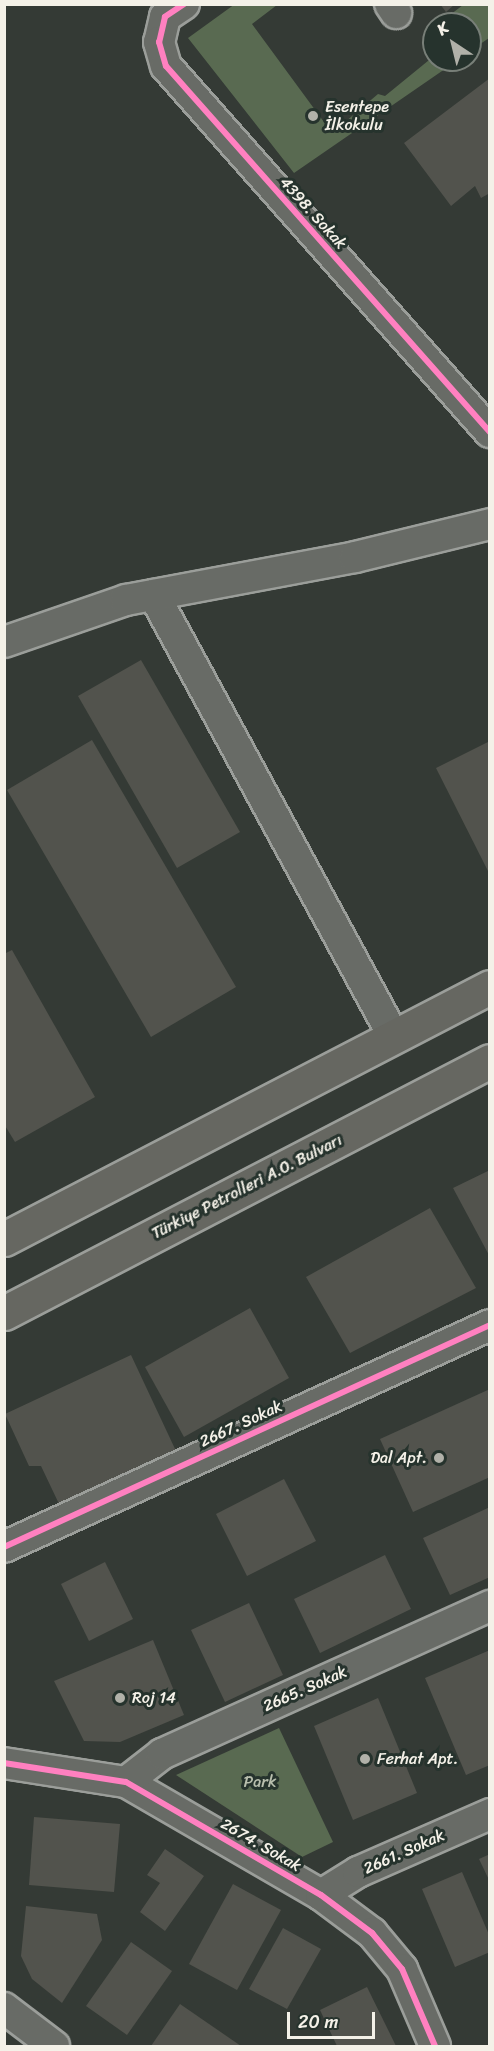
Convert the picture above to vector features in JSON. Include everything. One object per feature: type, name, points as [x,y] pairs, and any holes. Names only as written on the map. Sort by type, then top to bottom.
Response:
[{"type":"highway","points":[[4,1239],[489,987]]},
{"type":"highway","name":"Türkiye Petrolleri A.O. Bulvarı","points":[[4,1313],[489,1061]]},
{"type":"street","name":"4398. Sokak","points":[[169,9],[159,42],[166,66],[489,432]]},
{"type":"street","points":[[4,642],[126,600],[355,556],[489,524]]},
{"type":"street","points":[[154,595],[394,1037]]},
{"type":"street","name":"2667. Sokak","points":[[4,1547],[489,1325]]},
{"type":"street","name":"2665. Sokak","points":[[126,1782],[162,1754],[489,1606]]},
{"type":"street","name":"2674. Sokak","points":[[4,1763],[126,1782],[321,1895],[372,1933],[402,1969],[435,2046]]},
{"type":"street","name":"2661. Sokak","points":[[321,1895],[358,1872],[489,1814]]},
{"type":"street","points":[[4,2008],[54,2046]]},
{"type":"green space","points":[[235,4],[277,5],[252,24],[332,133],[378,94],[385,96],[422,66],[422,72],[441,72],[294,173],[188,38]]},
{"type":"green space","points":[[463,5],[489,5],[489,38],[482,43],[482,12],[454,12]]},
{"type":"green space","name":"Park","points":[[279,1728],[333,1842],[302,1857],[176,1775]]},
{"type":"building","points":[[440,4],[455,4],[446,12]]},
{"type":"building","points":[[490,78],[490,193],[481,198],[475,186],[451,206],[404,143]]},
{"type":"building","points":[[141,660],[240,832],[177,868],[78,696]]},
{"type":"building","points":[[92,740],[236,987],[151,1037],[7,790]]},
{"type":"building","points":[[490,741],[490,875],[436,768]]},
{"type":"building","points":[[12,950],[95,1097],[15,1142],[4,1124],[4,954]]},
{"type":"building","points":[[490,1170],[490,1257],[453,1188]]},
{"type":"building","points":[[430,1208],[476,1288],[350,1353],[306,1277]]},
{"type":"building","points":[[250,1308],[289,1378],[184,1437],[145,1367]]},
{"type":"building","points":[[131,1355],[176,1451],[60,1506],[41,1466],[29,1466],[5,1414]]},
{"type":"building","name":"Dal Apt.","points":[[490,1389],[490,1477],[413,1512],[380,1439]]},
{"type":"building","points":[[284,1479],[316,1541],[247,1576],[216,1514]]},
{"type":"building","points":[[490,1507],[490,1577],[450,1595],[423,1538]]},
{"type":"building","points":[[385,1555],[411,1609],[320,1653],[294,1599]]},
{"type":"building","points":[[105,1562],[133,1619],[89,1641],[61,1584]]},
{"type":"building","points":[[249,1603],[283,1675],[225,1702],[191,1630]]},
{"type":"building","name":"Roj 14","points":[[153,1640],[184,1715],[120,1742],[84,1741],[54,1681]]},
{"type":"building","points":[[490,1650],[490,1765],[466,1775],[425,1678]]},
{"type":"building","name":"Ferhat Apt.","points":[[378,1698],[417,1793],[353,1820],[314,1726]]},
{"type":"building","points":[[34,1817],[120,1824],[114,1892],[29,1885]]},
{"type":"building","points":[[165,1849],[204,1876],[165,1931],[140,1912],[160,1883],[147,1875]]},
{"type":"building","points":[[490,1854],[490,1882],[479,1859]]},
{"type":"building","points":[[462,1872],[490,1937],[490,1952],[455,1967],[422,1889]]},
{"type":"building","points":[[233,1884],[281,1910],[237,1990],[189,1964]]},
{"type":"building","points":[[26,1906],[97,1914],[102,1940],[62,2003],[32,1979],[21,1956]]},
{"type":"building","points":[[283,1928],[321,1949],[287,2009],[249,1989]]},
{"type":"building","points":[[131,1942],[172,1971],[127,2035],[86,2006]]},
{"type":"building","points":[[367,1987],[396,2046],[337,2046],[320,2010]]},
{"type":"building","points":[[180,2004],[241,2046],[151,2046]]},
{"type":"cycle path","points":[[184,4],[165,17],[159,42],[166,66],[490,432]]},
{"type":"cycle path","points":[[4,1547],[490,1325]]},
{"type":"cycle path","points":[[4,1763],[126,1782],[321,1895],[372,1933],[402,1969],[435,2046]]},
{"type":"place","name":"Esentepe İlkokulu","points":[[313,116]]},
{"type":"place","name":"Dal Apt.","points":[[439,1458]]},
{"type":"place","name":"Roj 14","points":[[120,1698]]},
{"type":"place","name":"Ferhat Apt.","points":[[365,1759]]}]
